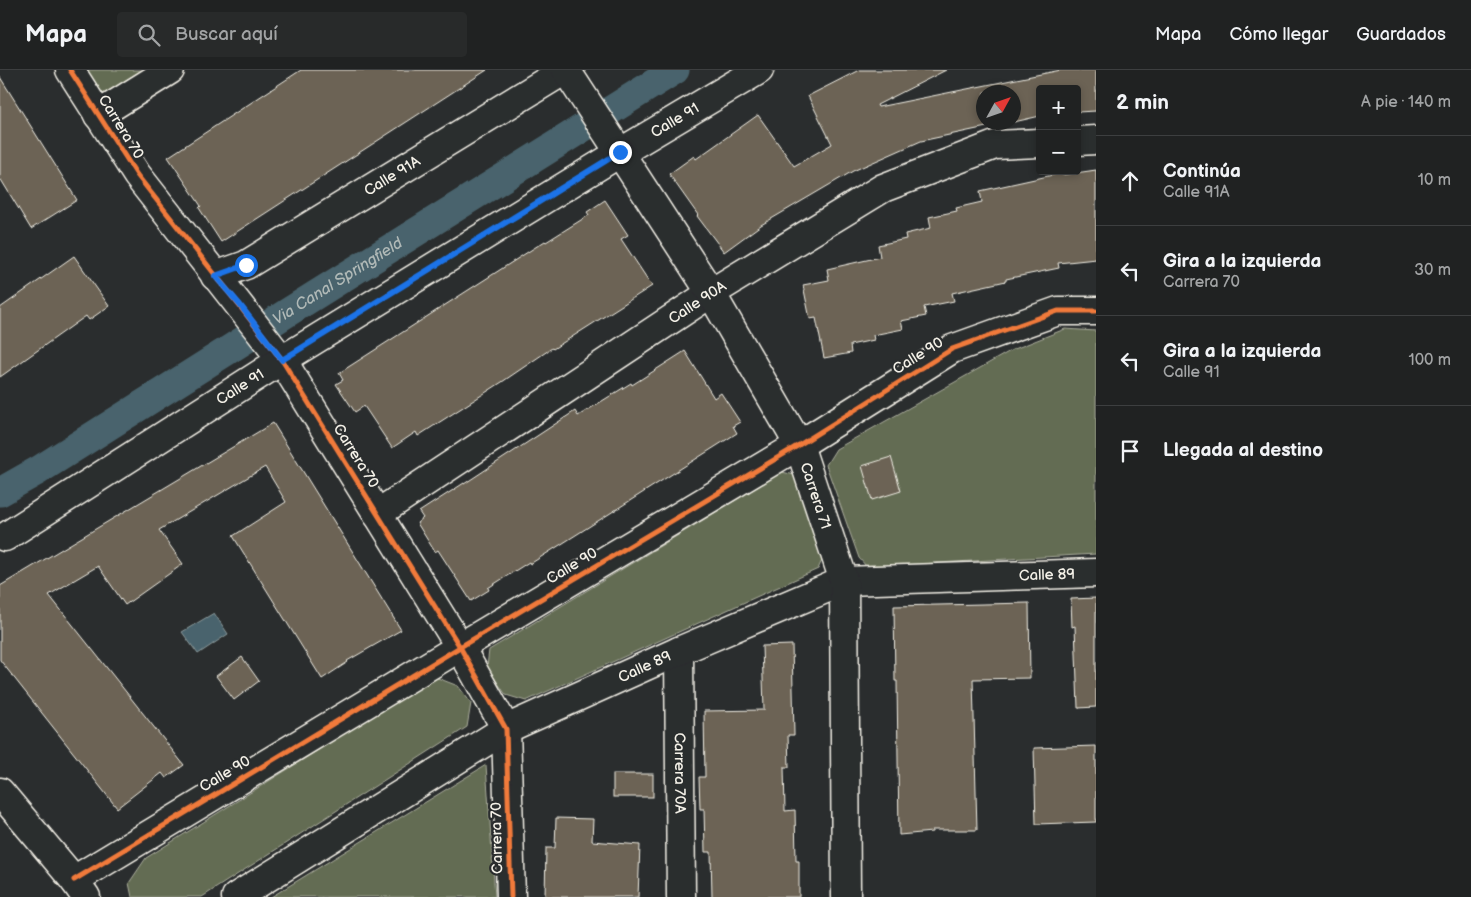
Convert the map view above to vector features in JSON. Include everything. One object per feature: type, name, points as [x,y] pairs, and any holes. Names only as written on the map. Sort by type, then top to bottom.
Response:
[{"type":"street","name":"Carrera 70","points":[[70,70],[137,175],[274,349],[460,646],[506,729],[511,897]]},
{"type":"street","points":[[98,115],[170,70]]},
{"type":"street","name":"Calle 91","points":[[5,537],[274,349],[614,143],[759,70]]},
{"type":"street","name":"Carrera 71","points":[[570,76],[711,293],[798,445],[844,581],[846,897]]},
{"type":"street","name":"Calle 91A","points":[[215,276],[246,265],[570,76]]},
{"type":"street","points":[[1081,141],[1096,140]]},
{"type":"street","name":"Calle 90A","points":[[377,514],[711,293],[883,188],[995,145],[1036,143]]},
{"type":"street","name":"Calle 90","points":[[80,888],[460,646],[798,445],[952,349],[1058,310],[1096,311]]},
{"type":"street","name":"Calle 89","points":[[236,897],[506,729],[679,651],[844,581],[1096,573]]},
{"type":"street","name":"Carrera 70A","points":[[679,651],[680,897]]},
{"type":"street","points":[[0,792],[80,888]]},
{"type":"green space","points":[[86,70],[142,70],[102,95]]},
{"type":"green space","points":[[1065,329],[1096,331],[1096,554],[867,567],[859,558],[826,465],[836,449],[1012,350]]},
{"type":"green space","points":[[782,472],[799,476],[824,556],[818,569],[526,701],[506,695],[487,667],[489,650]]},
{"type":"green space","points":[[435,677],[458,686],[471,703],[467,727],[202,897],[132,897],[129,883],[146,858]]},
{"type":"green space","points":[[486,765],[495,897],[271,897]]},
{"type":"water","points":[[214,613],[228,634],[198,654],[182,632]]},
{"type":"building","points":[[301,70],[487,70],[221,242],[199,208],[201,206],[168,157]]},
{"type":"building","points":[[859,70],[946,70],[877,105],[878,107],[976,87],[976,129],[921,141],[853,171],[761,225],[724,252],[669,174],[694,156],[696,159],[758,115],[794,166],[832,144],[808,96]]},
{"type":"building","points":[[1061,70],[1096,70],[1096,111],[1081,112],[1081,85],[1036,85],[1036,117],[1021,120],[1021,85],[987,85]]},
{"type":"building","points":[[0,77],[77,200],[31,229],[0,178]]},
{"type":"building","points":[[1096,170],[1096,259],[1058,263],[1059,268],[952,293],[954,301],[924,307],[926,316],[901,321],[903,329],[873,335],[874,340],[850,345],[851,353],[824,358],[816,318],[810,319],[803,285],[829,280],[827,269],[880,257],[878,245],[906,239],[905,234],[931,228],[929,217],[957,211],[956,208],[982,202],[980,191],[1053,175],[1081,175],[1081,172]]},
{"type":"building","points":[[605,200],[628,235],[621,239],[652,286],[552,348],[418,436],[416,432],[392,448],[364,406],[355,412],[336,384],[343,380],[339,373],[545,241],[589,215],[587,212]]},
{"type":"building","points":[[74,256],[109,306],[89,320],[86,316],[0,377],[0,308]]},
{"type":"building","points":[[685,351],[714,398],[721,393],[740,422],[733,426],[737,433],[530,564],[529,562],[471,601],[438,550],[435,552],[417,523],[423,518],[419,512],[575,411],[578,416],[631,383],[632,385]]},
{"type":"building","points":[[273,423],[401,630],[347,661],[322,679],[233,536],[286,502],[265,467],[159,530],[183,564],[125,605],[98,566],[49,595],[184,765],[166,778],[162,773],[117,808],[0,660],[0,586]]},
{"type":"building","points":[[891,457],[901,491],[872,500],[862,466]]},
{"type":"building","points":[[1096,598],[1096,707],[1078,708],[1075,626],[1072,627],[1071,599]]},
{"type":"building","points":[[1029,603],[1030,678],[973,679],[977,830],[932,830],[932,832],[899,835],[894,606]]},
{"type":"building","points":[[792,645],[794,735],[788,735],[789,767],[784,767],[785,811],[795,810],[796,861],[799,861],[799,897],[712,897],[711,852],[705,852],[704,809],[700,809],[699,777],[705,777],[704,711],[764,710],[762,646]]},
{"type":"building","points":[[242,657],[259,681],[234,700],[216,676]]},
{"type":"building","points":[[1096,746],[1096,822],[1036,824],[1034,748]]},
{"type":"building","points":[[613,774],[653,774],[653,797],[613,797]]},
{"type":"building","points":[[556,818],[593,819],[592,841],[640,845],[638,897],[545,897],[546,848],[555,848]]},
{"type":"waterway","name":"Via Canal Springfield","points":[[0,492],[39,470],[675,70]]},
{"type":"cycle path","points":[[70,70],[137,175],[282,360],[460,647],[506,729],[511,897]]},
{"type":"cycle path","points":[[74,880],[799,445],[952,349],[1058,311],[1096,311]]},
{"type":"route","points":[[246,265],[215,276],[282,360],[620,152]]}]
